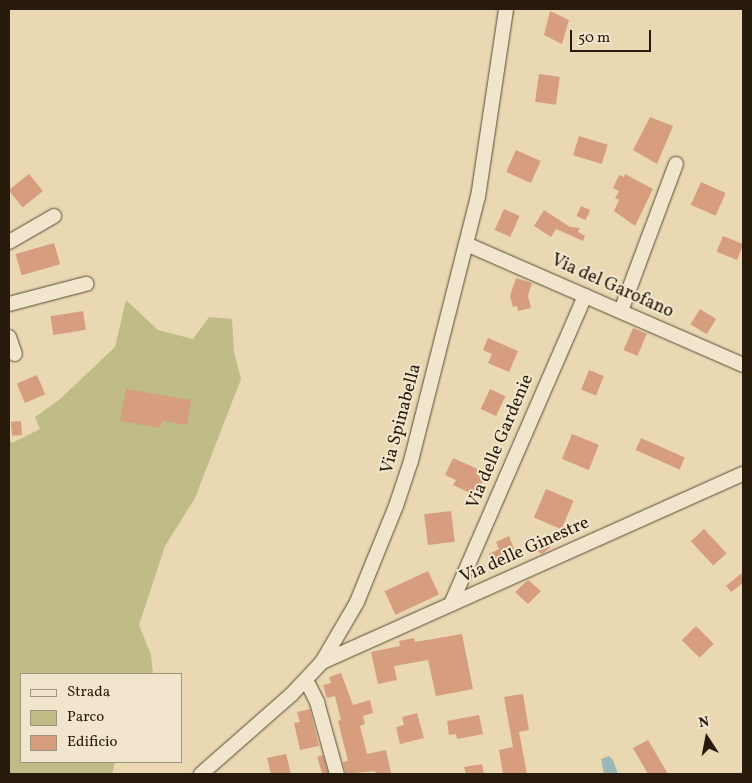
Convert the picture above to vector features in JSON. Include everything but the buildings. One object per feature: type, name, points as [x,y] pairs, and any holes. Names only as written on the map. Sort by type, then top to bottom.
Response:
[{"type":"street","name":"Via Spinabella","points":[[201,774],[306,680],[322,662],[356,602],[400,495],[480,188],[506,9]]},
{"type":"street","points":[[621,311],[676,164]]},
{"type":"street","points":[[9,242],[54,216]]},
{"type":"street","name":"Via del Garofano","points":[[466,244],[743,365]]},
{"type":"street","points":[[9,304],[86,284]]},
{"type":"street","name":"Via delle Gardenie","points":[[451,604],[585,296]]},
{"type":"street","points":[[9,337],[15,354]]},
{"type":"street","name":"Via delle Ginestre","points":[[322,662],[743,474]]},
{"type":"street","points":[[306,680],[317,702],[337,774]]},
{"type":"green space","points":[[126,300],[158,330],[193,339],[209,317],[232,319],[234,352],[241,379],[195,498],[165,546],[139,625],[151,655],[153,673],[20,673],[20,763],[115,763],[112,774],[9,774],[9,439],[12,443],[40,429],[35,417],[59,400],[115,347]]},
{"type":"water","points":[[609,756],[613,760],[618,774],[604,774],[601,759]]}]
